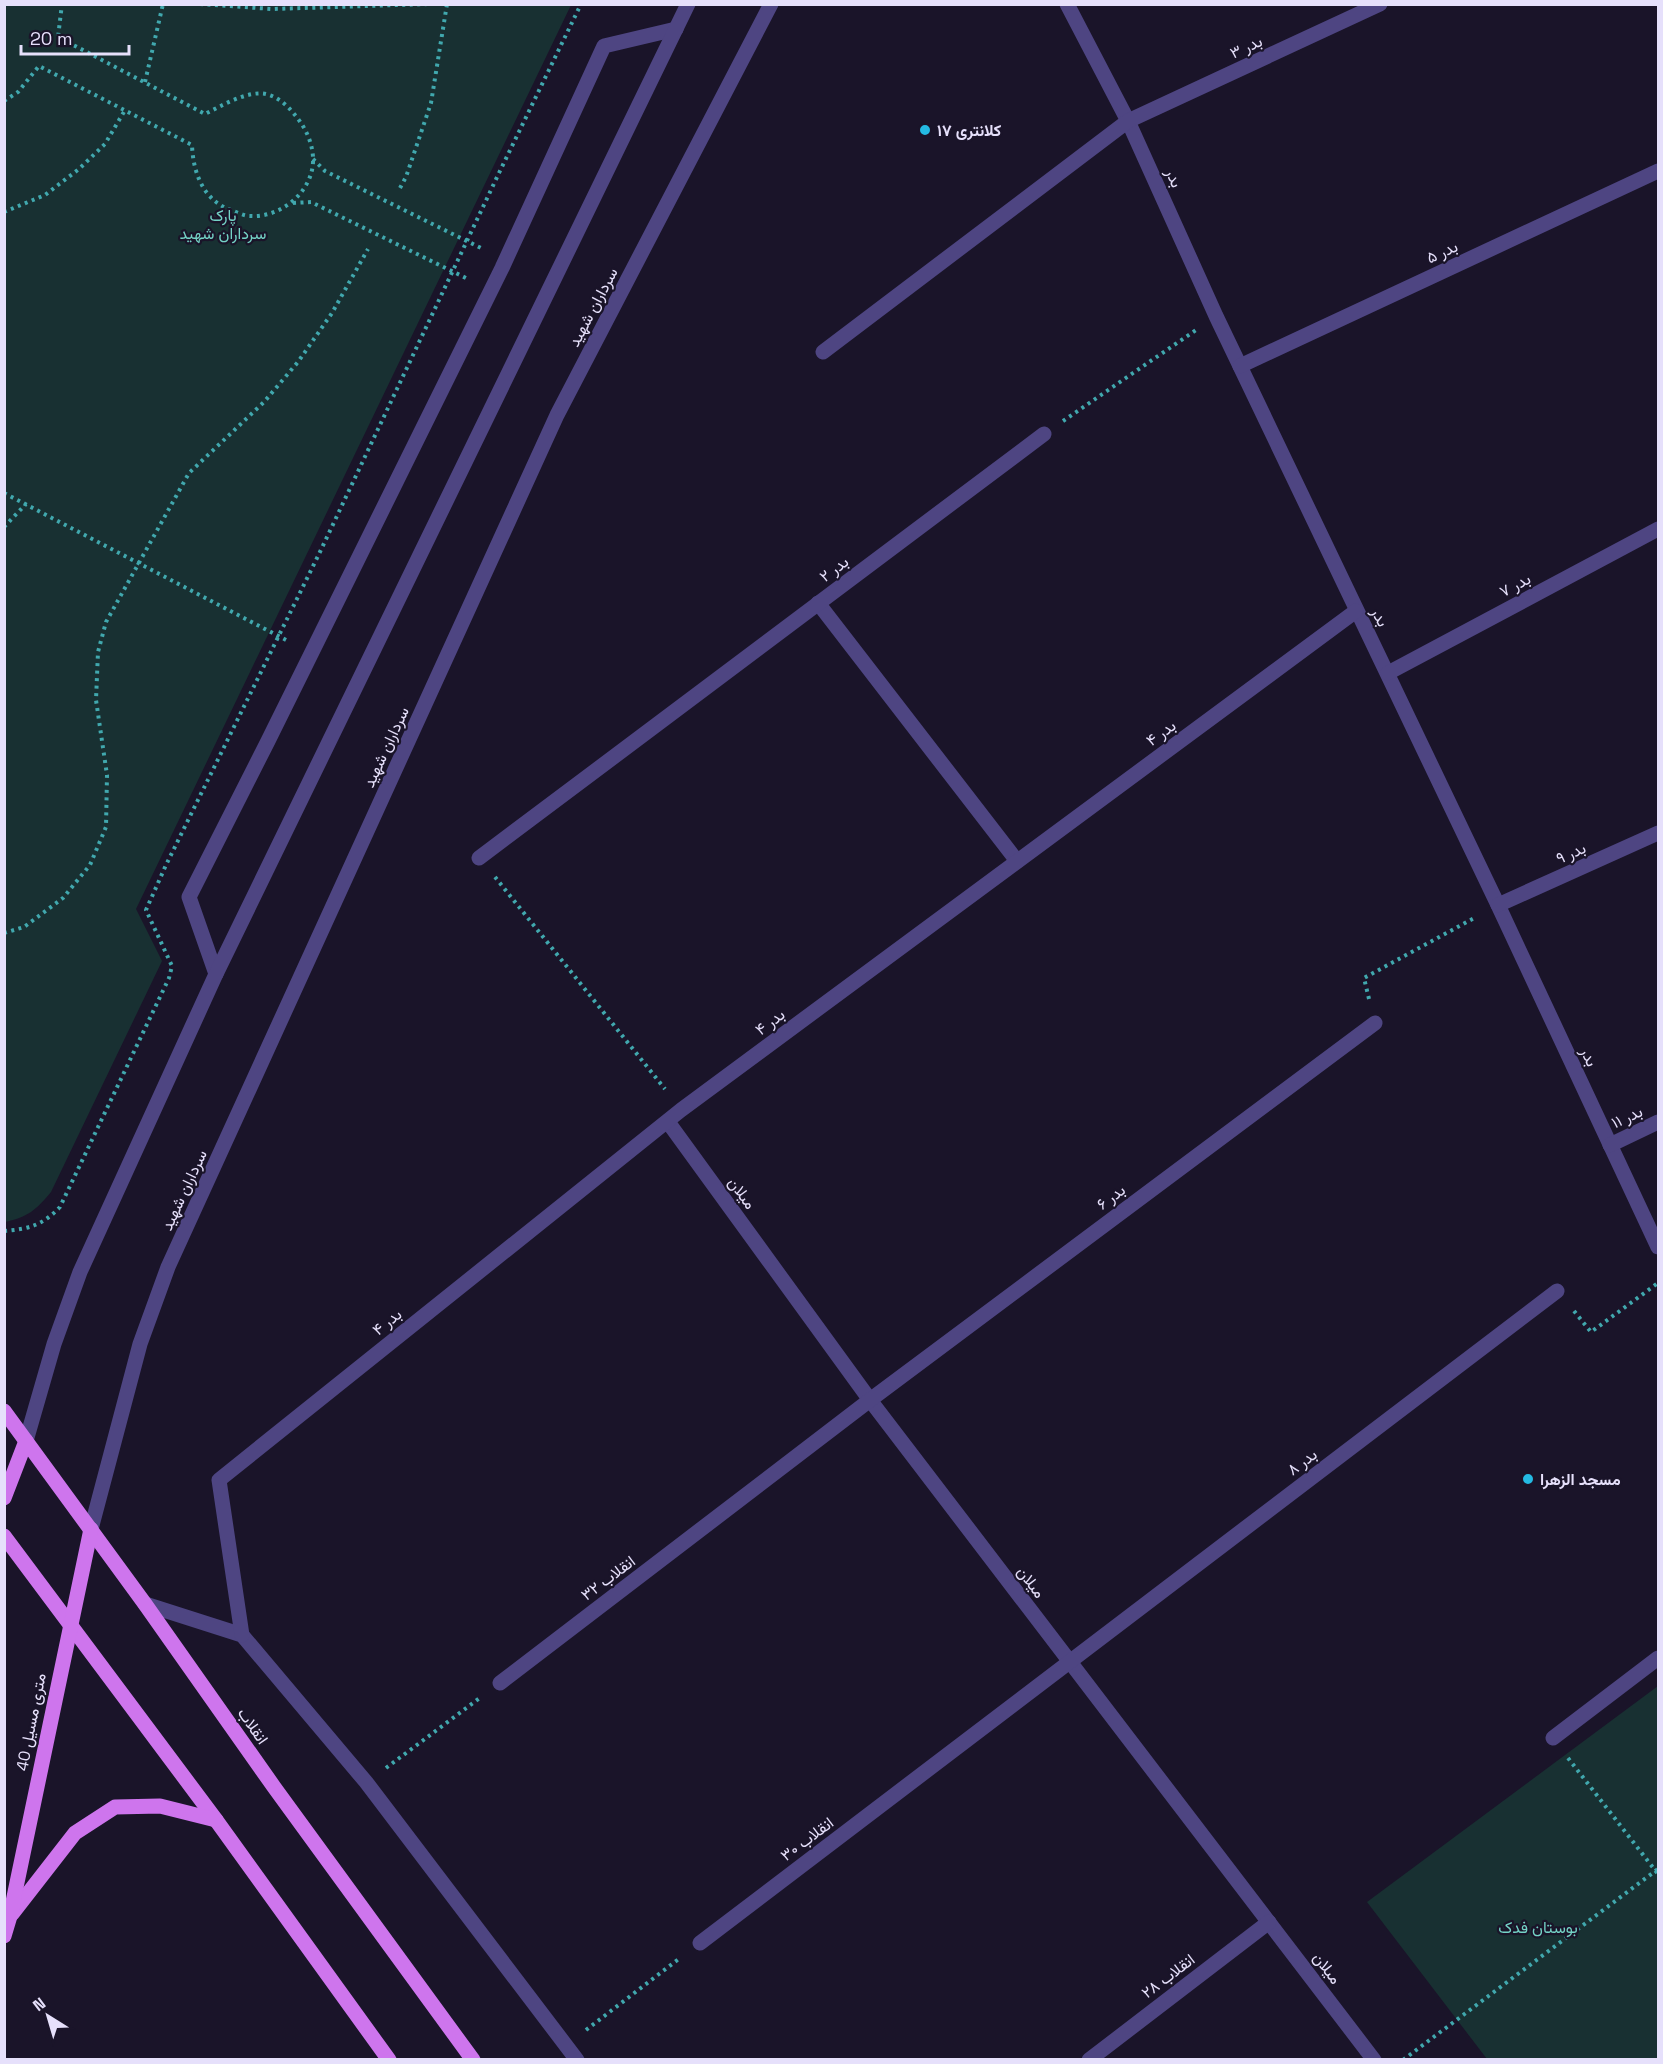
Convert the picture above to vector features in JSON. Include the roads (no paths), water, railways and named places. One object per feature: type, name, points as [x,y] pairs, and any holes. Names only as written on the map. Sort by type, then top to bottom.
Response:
[{"type":"main road","name":"انقلاب","points":[[4,1411],[146,1604],[274,1787],[473,2060]]},
{"type":"main road","points":[[4,1498],[26,1441]]},
{"type":"main road","name":"40 متری مسیل","points":[[4,1936],[91,1529]]},
{"type":"main road","points":[[4,1536],[70,1621],[216,1820],[388,2060]]},
{"type":"main road","points":[[10,1916],[75,1833],[115,1807],[160,1806],[216,1820]]},
{"type":"street","points":[[26,1441],[54,1344],[80,1272],[216,974],[688,4]]},
{"type":"street","name":"سرداران شهید","points":[[91,1529],[140,1344],[168,1268],[557,415],[771,4]]},
{"type":"street","name":"بدر","points":[[1067,4],[1128,121],[1216,316],[1356,611],[1388,673],[1659,1247]]},
{"type":"street","name":"بدر ۳","points":[[823,352],[1128,121],[1380,4]]},
{"type":"street","points":[[216,974],[189,897],[506,259],[604,46],[676,29]]},
{"type":"street","name":"بدر ۵","points":[[1240,366],[1659,171]]},
{"type":"street","name":"بدر ۲","points":[[479,858],[1044,434]]},
{"type":"street","name":"بدر ۷","points":[[1388,673],[1659,529]]},
{"type":"street","points":[[818,603],[1017,861]]},
{"type":"street","name":"بدر ۴","points":[[242,1635],[219,1480],[681,1110],[1356,611]]},
{"type":"street","name":"بدر ۹","points":[[1498,905],[1659,833]]},
{"type":"street","name":"بدر ۶","points":[[870,1400],[1375,1023]]},
{"type":"street","name":"میلان","points":[[668,1122],[870,1400],[1374,2060]]},
{"type":"street","name":"بدر ۱۱","points":[[1610,1145],[1659,1122]]},
{"type":"street","name":"بدر ۸","points":[[1069,1661],[1557,1291]]},
{"type":"street","name":"انقلاب ۳۲","points":[[500,1683],[870,1400]]},
{"type":"street","points":[[146,1604],[242,1635],[366,1782],[577,2060]]},
{"type":"street","points":[[1553,1738],[1659,1658]]},
{"type":"street","name":"انقلاب ۳۰","points":[[700,1943],[1069,1661]]},
{"type":"street","name":"انقلاب ۲۸","points":[[1089,2060],[1269,1922]]},
{"type":"place","name":"کلانتری ۱۷","points":[[925,130]]},
{"type":"place","name":"مسجد الزهرا","points":[[1528,1479]]},
{"type":"park label","name":"پارک سرداران شهید","points":[[223,224]]},
{"type":"park label","name":"بوستان فدک","points":[[1538,1927]]}]
